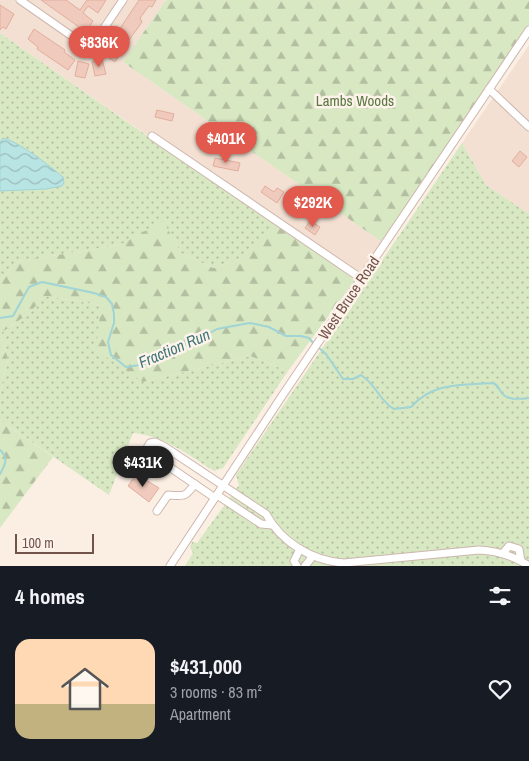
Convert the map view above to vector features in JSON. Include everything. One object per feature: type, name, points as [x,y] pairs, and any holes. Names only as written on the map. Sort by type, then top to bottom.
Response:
[{"type":"street","points":[[20,0],[76,39],[88,43],[98,37],[123,0]]},
{"type":"street","name":"West Bruce Road","points":[[170,566],[316,345],[529,30]]},
{"type":"street","points":[[489,89],[529,127]]},
{"type":"street","points":[[152,136],[362,279]]},
{"type":"street","points":[[272,525],[261,524],[168,466],[149,453],[147,448],[150,443],[155,442],[176,454],[266,514],[272,525],[300,549],[330,562],[344,563],[479,550],[503,553],[529,566]]},
{"type":"street","points":[[168,466],[176,454]]},
{"type":"street","points":[[157,511],[168,495],[185,496],[195,484]]},
{"type":"street","points":[[297,566],[294,561],[300,549]]},
{"type":"street","points":[[305,566],[313,556]]},
{"type":"shaded area","points":[[0,0],[166,0],[123,62],[382,242],[355,280],[0,33]]},
{"type":"shaded area","points":[[529,45],[529,214],[486,185],[462,143]]},
{"type":"green space","name":"Lambs Woods","points":[[166,0],[529,0],[529,25],[382,242],[123,62]]},
{"type":"green space","points":[[0,33],[276,226],[241,259],[213,268],[181,253],[163,222],[120,245],[19,261],[0,280]]},
{"type":"green space","points":[[462,143],[486,185],[529,214],[529,566],[185,566],[193,553],[190,547],[192,542],[197,543],[239,485],[236,475]]},
{"type":"green space","points":[[163,221],[181,253],[213,268],[241,259],[277,224],[355,280],[288,371],[250,356],[143,382],[96,350],[101,305],[45,296],[28,314],[1,333],[8,360],[0,395],[0,280],[19,261],[120,245]]},
{"type":"green space","points":[[45,296],[101,305],[143,382],[250,356],[288,371],[223,468],[214,471],[166,442],[133,433],[109,495],[0,420],[0,395],[8,360],[1,333],[28,314]]},
{"type":"green space","points":[[0,420],[53,457],[0,528]]},
{"type":"water","points":[[3,138],[25,149],[63,177],[64,183],[62,186],[46,189],[0,191],[0,142]]},
{"type":"building","points":[[41,0],[66,0],[80,10],[87,0],[106,0],[98,13],[88,6],[83,13],[93,21],[86,32]]},
{"type":"building","points":[[139,0],[156,0],[152,7],[149,6],[140,18],[142,22],[129,40],[127,39],[122,46],[124,48],[115,62],[103,54]]},
{"type":"building","points":[[0,5],[14,14],[6,29],[3,27],[0,30]]},
{"type":"building","points":[[34,29],[65,50],[64,52],[75,60],[68,70],[37,49],[38,47],[28,39]]},
{"type":"building","points":[[102,59],[106,74],[95,76],[92,62]]},
{"type":"building","points":[[78,61],[89,64],[85,78],[75,76]]},
{"type":"building","points":[[157,110],[174,114],[172,121],[155,117]]},
{"type":"building","points":[[520,151],[527,157],[519,167],[512,161]]},
{"type":"building","points":[[215,158],[240,163],[238,171],[213,166]]},
{"type":"building","points":[[265,186],[274,192],[277,188],[284,192],[277,203],[261,192]]},
{"type":"building","points":[[310,221],[320,227],[315,235],[305,228]]},
{"type":"building","points":[[136,474],[159,488],[149,502],[128,486]]},
{"type":"waterway","name":"Fraction Run","points":[[0,318],[13,316],[29,287],[42,282],[106,297],[112,304],[114,314],[114,323],[108,342],[111,355],[126,367],[147,364],[163,350],[176,344],[201,338],[217,329],[250,323],[269,327],[286,336],[309,338],[314,344]]},
{"type":"waterway","name":"Fraction Run","points":[[318,347],[326,354],[343,379],[353,379],[361,375],[371,383],[385,402],[394,409],[411,407],[429,393],[449,386],[459,385],[493,383],[507,397],[514,399],[529,398]]},
{"type":"waterway","name":"Fraction Run","points":[[0,450],[5,459],[5,465],[0,474]]}]
